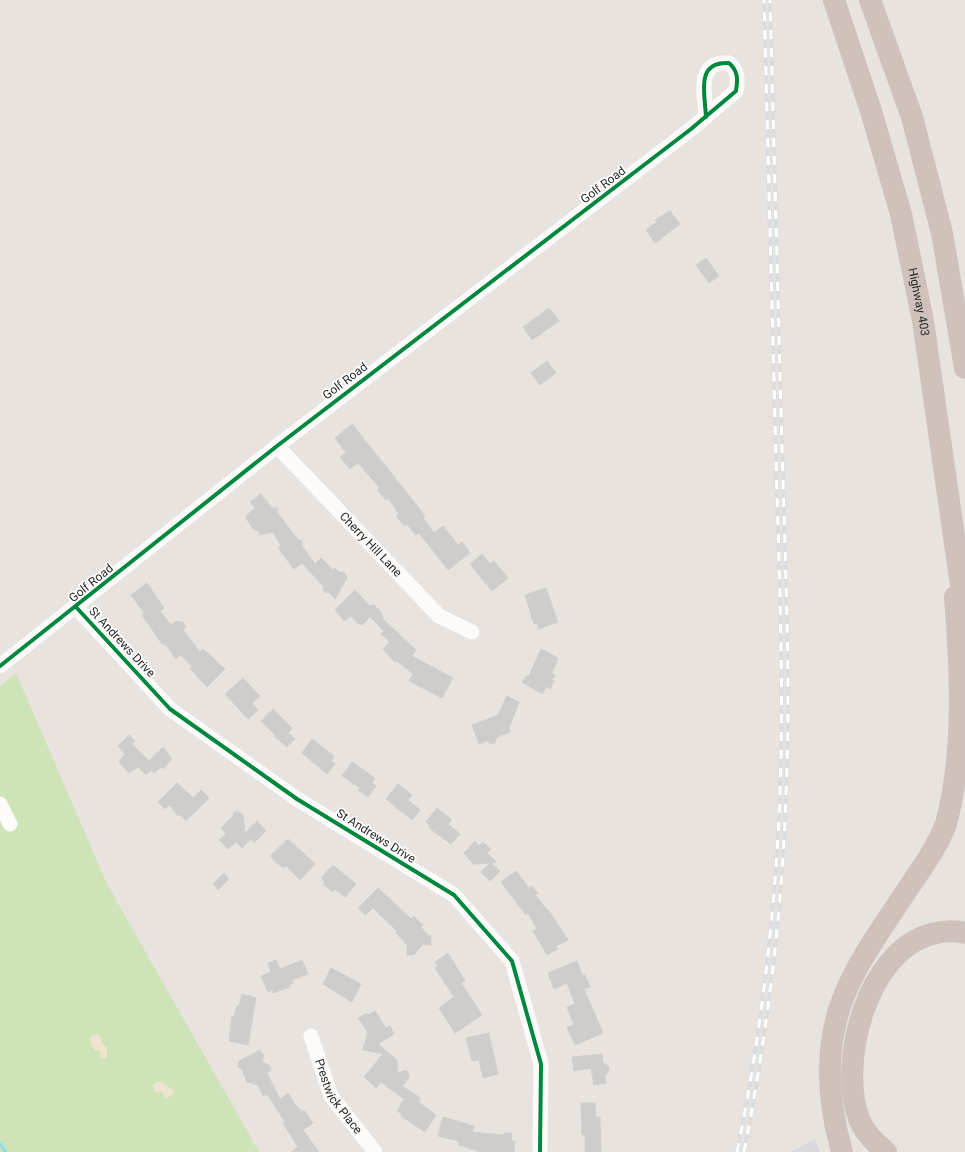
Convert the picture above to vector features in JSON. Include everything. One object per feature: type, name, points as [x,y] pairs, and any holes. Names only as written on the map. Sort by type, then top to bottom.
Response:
[{"type":"highway","name":"Highway 403","points":[[834,0],[871,111],[901,214],[923,321],[965,612]]},
{"type":"highway","points":[[870,0],[916,133],[942,233],[965,368]]},
{"type":"highway","points":[[842,1152],[831,1105],[829,1077],[832,1040],[842,1001],[857,970],[933,849],[946,825],[957,790],[961,764],[965,713],[955,595],[958,570]]},
{"type":"highway","points":[[886,1152],[867,1133],[859,1120],[854,1096],[854,1054],[871,992],[883,971],[896,954],[918,938],[942,931],[965,933]]},
{"type":"street","name":"Golf Road","points":[[0,666],[76,607],[276,446],[706,117]]},
{"type":"street","name":"Cherry Hill Lane","points":[[276,446],[439,616],[472,632]]},
{"type":"street","name":"St Andrews Drive","points":[[76,607],[170,709],[296,799],[454,895],[512,961],[541,1064],[540,1152]]},
{"type":"street","points":[[0,804],[10,824]]},
{"type":"street","name":"Prestwick Place","points":[[311,1036],[331,1096],[375,1152]]},
{"type":"shaded area","points":[[815,1139],[820,1152],[791,1152]]},
{"type":"green space","points":[[16,673],[107,884],[259,1152],[0,1152],[0,686]]},
{"type":"sand","points":[[96,1034],[101,1037],[101,1044],[107,1047],[107,1056],[105,1058],[100,1058],[100,1050],[95,1051],[91,1044],[90,1037]]},
{"type":"sand","points":[[159,1081],[174,1090],[174,1094],[165,1099],[162,1092],[155,1093],[153,1085]]},
{"type":"building","points":[[670,211],[680,224],[655,243],[646,230],[657,222],[655,220]]},
{"type":"building","points":[[706,258],[719,276],[709,283],[696,265]]},
{"type":"building","points":[[549,308],[559,321],[532,340],[523,327]]},
{"type":"building","points":[[547,361],[556,373],[540,385],[531,373]]},
{"type":"building","points":[[352,424],[425,516],[423,518],[434,533],[443,526],[458,545],[462,542],[470,553],[448,570],[419,533],[416,535],[407,524],[404,526],[396,516],[399,514],[388,498],[386,500],[377,490],[379,487],[358,463],[350,469],[340,457],[346,453],[335,438]]},
{"type":"building","points":[[261,494],[272,508],[278,508],[277,512],[298,540],[302,540],[302,546],[315,564],[321,558],[333,570],[335,568],[339,572],[344,572],[347,578],[335,599],[329,592],[326,593],[323,590],[324,587],[302,563],[294,569],[278,548],[281,546],[273,532],[260,535],[257,530],[254,530],[251,526],[246,518],[247,515],[255,508],[250,502]]},
{"type":"building","points":[[482,554],[490,564],[494,561],[508,578],[492,591],[470,564]]},
{"type":"building","points":[[147,583],[164,608],[160,611],[171,625],[176,621],[183,622],[186,627],[183,630],[200,652],[203,649],[225,669],[207,687],[190,668],[192,666],[181,655],[176,659],[166,645],[162,644],[142,615],[144,613],[131,595]]},
{"type":"building","points":[[546,588],[558,622],[539,629],[537,623],[534,624],[525,595]]},
{"type":"building","points":[[355,590],[370,606],[373,604],[381,612],[382,618],[416,650],[412,656],[453,678],[442,698],[409,681],[413,674],[397,661],[395,662],[383,649],[390,642],[381,634],[384,631],[370,617],[362,625],[357,623],[351,616],[344,621],[335,610]]},
{"type":"building","points":[[541,649],[558,658],[552,673],[555,675],[552,680],[554,681],[550,689],[546,687],[542,694],[522,682],[526,676],[529,676]]},
{"type":"building","points":[[243,678],[260,696],[252,703],[258,710],[248,719],[225,694]]},
{"type":"building","points":[[507,696],[519,702],[509,728],[510,732],[497,737],[495,743],[491,744],[487,741],[479,744],[472,725],[498,715]]},
{"type":"building","points":[[273,709],[292,728],[288,733],[295,739],[287,747],[274,736],[275,735],[261,721]]},
{"type":"building","points":[[129,735],[135,741],[132,744],[149,761],[163,747],[172,759],[163,769],[161,767],[154,773],[152,770],[146,775],[138,767],[129,773],[119,762],[125,754],[118,746]]},
{"type":"building","points":[[312,739],[334,756],[331,761],[335,764],[327,774],[302,753]]},
{"type":"building","points":[[352,762],[375,778],[372,783],[376,786],[368,797],[358,790],[360,788],[342,776]]},
{"type":"building","points":[[177,783],[193,798],[201,790],[209,798],[186,821],[180,814],[178,816],[169,805],[165,809],[158,802]]},
{"type":"building","points":[[398,784],[412,795],[408,800],[420,810],[412,820],[386,799]]},
{"type":"building","points":[[437,808],[452,820],[448,824],[460,834],[451,844],[429,828],[430,826],[426,822]]},
{"type":"building","points":[[234,812],[239,812],[243,815],[245,833],[257,821],[266,831],[254,843],[251,839],[242,848],[236,842],[228,849],[219,840],[226,834],[221,828],[233,816]]},
{"type":"building","points":[[288,839],[315,864],[300,880],[286,866],[284,868],[270,856]]},
{"type":"building","points":[[475,841],[479,846],[483,842],[491,849],[487,853],[496,862],[491,863],[500,871],[490,881],[481,872],[490,863],[473,864],[464,853]]},
{"type":"building","points":[[333,865],[356,884],[345,897],[335,889],[333,892],[323,884],[325,882],[321,878]]},
{"type":"building","points":[[516,871],[529,888],[532,886],[538,893],[535,895],[549,911],[568,940],[556,946],[558,949],[547,955],[533,931],[537,929],[528,913],[526,915],[501,882]]},
{"type":"building","points":[[224,873],[229,879],[218,890],[213,884]]},
{"type":"building","points":[[378,888],[411,919],[414,916],[423,925],[421,927],[428,935],[431,936],[431,945],[423,944],[414,955],[407,955],[407,945],[396,933],[397,931],[373,908],[366,915],[358,908]]},
{"type":"building","points":[[448,953],[465,981],[461,983],[482,1015],[455,1033],[439,1008],[454,997],[435,968],[438,966],[435,962]]},
{"type":"building","points":[[276,960],[280,969],[302,960],[308,974],[292,980],[293,983],[289,985],[290,987],[273,993],[272,990],[268,992],[261,976],[271,972],[268,963]]},
{"type":"building","points":[[577,961],[583,976],[585,975],[590,987],[584,989],[603,1033],[575,1045],[567,1027],[574,1025],[567,1007],[575,1004],[567,983],[554,989],[548,973]]},
{"type":"building","points":[[331,968],[361,984],[352,1002],[323,984]]},
{"type":"building","points":[[242,994],[256,998],[248,1045],[229,1041],[232,1016],[234,1017]]},
{"type":"building","points":[[375,1011],[386,1028],[390,1026],[394,1034],[378,1044],[397,1060],[398,1073],[406,1070],[409,1074],[409,1078],[402,1086],[419,1097],[420,1103],[436,1115],[425,1132],[401,1116],[402,1114],[397,1111],[404,1099],[381,1082],[376,1088],[364,1077],[383,1054],[363,1050],[368,1032],[358,1018]]},
{"type":"building","points":[[489,1033],[498,1074],[483,1078],[479,1060],[472,1061],[466,1038]]},
{"type":"building","points":[[260,1050],[264,1055],[262,1062],[269,1065],[271,1068],[267,1073],[280,1099],[288,1093],[295,1104],[302,1112],[304,1110],[313,1123],[303,1130],[319,1152],[291,1152],[298,1147],[283,1123],[285,1122],[267,1094],[263,1096],[258,1085],[247,1082],[242,1069],[238,1067],[239,1061]]},
{"type":"building","points":[[602,1054],[603,1062],[609,1067],[609,1071],[605,1076],[606,1083],[594,1085],[591,1068],[574,1071],[572,1057]]},
{"type":"building","points":[[581,1103],[595,1103],[596,1117],[600,1117],[601,1152],[585,1152],[585,1135],[582,1135]]},
{"type":"building","points":[[443,1117],[474,1126],[472,1132],[504,1135],[504,1133],[512,1133],[511,1141],[515,1141],[514,1152],[481,1152],[458,1145],[459,1141],[438,1136]]},
{"type":"waterway","points":[[0,1144],[6,1152]]},
{"type":"railway","points":[[737,1152],[746,1108],[760,1019],[771,930],[778,840],[781,753],[781,627],[764,0]]},
{"type":"railway","points":[[744,1152],[760,1063],[777,930],[784,840],[788,708],[787,621],[770,0]]},
{"type":"cycle path","points":[[0,666],[277,446],[691,129],[736,91],[737,76],[736,72],[729,63],[718,64],[711,67],[707,73],[704,81],[704,99],[705,108],[706,117]]},
{"type":"cycle path","points":[[76,607],[170,709],[297,799],[454,895],[512,961],[541,1064],[540,1152]]}]
